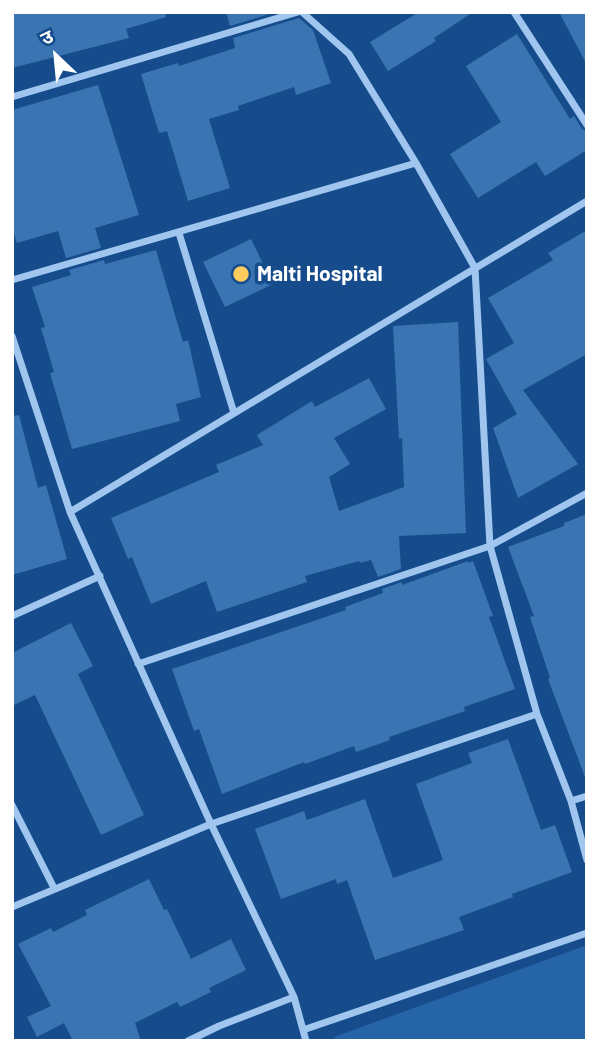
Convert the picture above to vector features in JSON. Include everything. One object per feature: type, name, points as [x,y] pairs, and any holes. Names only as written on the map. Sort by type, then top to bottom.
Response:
[{"type":"street","points":[[12,97],[300,12],[349,54],[416,163],[475,268],[490,547],[537,714],[571,801],[587,860]]},
{"type":"street","points":[[514,12],[587,125]]},
{"type":"street","points":[[12,280],[416,163]]},
{"type":"street","points":[[70,512],[587,201]]},
{"type":"street","points":[[179,233],[234,413]]},
{"type":"street","points":[[12,336],[70,512],[211,824],[294,998],[306,1041]]},
{"type":"street","points":[[138,664],[490,547],[587,493]]},
{"type":"street","points":[[12,616],[100,576]]},
{"type":"street","points":[[12,907],[211,824],[537,714]]},
{"type":"street","points":[[571,801],[587,796]]},
{"type":"street","points":[[12,805],[54,888]]},
{"type":"street","points":[[303,1030],[587,933]]},
{"type":"street","points":[[188,1041],[219,1026],[294,998]]},
{"type":"shaded area","points":[[587,945],[587,1041],[336,1041],[334,1037]]},
{"type":"building","points":[[12,12],[165,12],[166,17],[126,29],[129,38],[12,68]]},
{"type":"building","points":[[226,12],[276,12],[230,26]]},
{"type":"building","points":[[419,12],[473,12],[434,38],[436,41],[388,71],[370,42]]},
{"type":"building","points":[[559,12],[587,12],[587,65]]},
{"type":"building","points":[[299,18],[313,30],[331,83],[296,95],[294,87],[238,106],[239,110],[209,119],[230,188],[188,201],[167,131],[159,133],[141,74],[178,63],[179,66],[235,48],[233,38]]},
{"type":"building","points":[[517,34],[570,119],[574,116],[582,129],[587,131],[587,150],[545,176],[536,162],[478,198],[450,154],[501,122],[466,66]]},
{"type":"building","points":[[98,85],[139,215],[95,228],[101,248],[66,258],[58,231],[17,243],[12,228],[12,110]]},
{"type":"building","points":[[587,230],[587,354],[523,390],[578,464],[518,498],[493,428],[517,414],[486,359],[514,343],[488,298],[553,260],[548,253]]},
{"type":"building","points":[[251,239],[273,284],[225,307],[203,262]]},
{"type":"building","points":[[156,250],[183,342],[188,340],[201,397],[176,404],[180,421],[72,449],[50,373],[54,372],[41,328],[45,327],[32,287],[71,275],[69,270],[104,260],[105,264]]},
{"type":"building","points":[[458,322],[466,533],[399,536],[401,569],[378,577],[371,560],[359,561],[305,576],[307,582],[217,612],[206,581],[151,604],[132,557],[128,559],[111,518],[219,472],[216,465],[263,445],[257,435],[312,401],[315,407],[369,378],[386,409],[334,438],[350,464],[329,477],[339,511],[404,487],[393,326]]},
{"type":"building","points":[[19,415],[38,488],[46,485],[67,559],[12,575],[12,416]]},
{"type":"building","points":[[587,514],[585,777],[548,679],[550,678],[530,617],[534,616],[508,547],[564,526],[564,523]]},
{"type":"building","points":[[473,561],[493,616],[489,617],[515,689],[464,707],[465,711],[389,737],[390,740],[356,752],[354,746],[305,764],[304,762],[222,794],[199,729],[194,731],[172,669],[346,610],[345,607],[383,593],[382,589],[402,582],[402,585]]},
{"type":"building","points":[[71,623],[93,666],[78,674],[144,815],[101,835],[35,695],[12,706],[12,653]]},
{"type":"building","points":[[508,739],[541,830],[555,825],[572,872],[459,917],[464,930],[375,960],[347,880],[337,884],[336,879],[281,899],[255,829],[304,811],[307,820],[365,799],[393,878],[443,860],[416,784],[472,763],[468,753]]},
{"type":"building","points":[[149,879],[191,959],[231,939],[246,970],[209,988],[211,992],[180,1007],[177,1002],[135,1023],[141,1041],[73,1041],[64,1023],[37,1037],[27,1017],[51,1006],[18,944],[51,928],[53,932],[87,915],[85,910]]},
{"type":"place","name":"Malti Hospital","points":[[241,274]]}]
